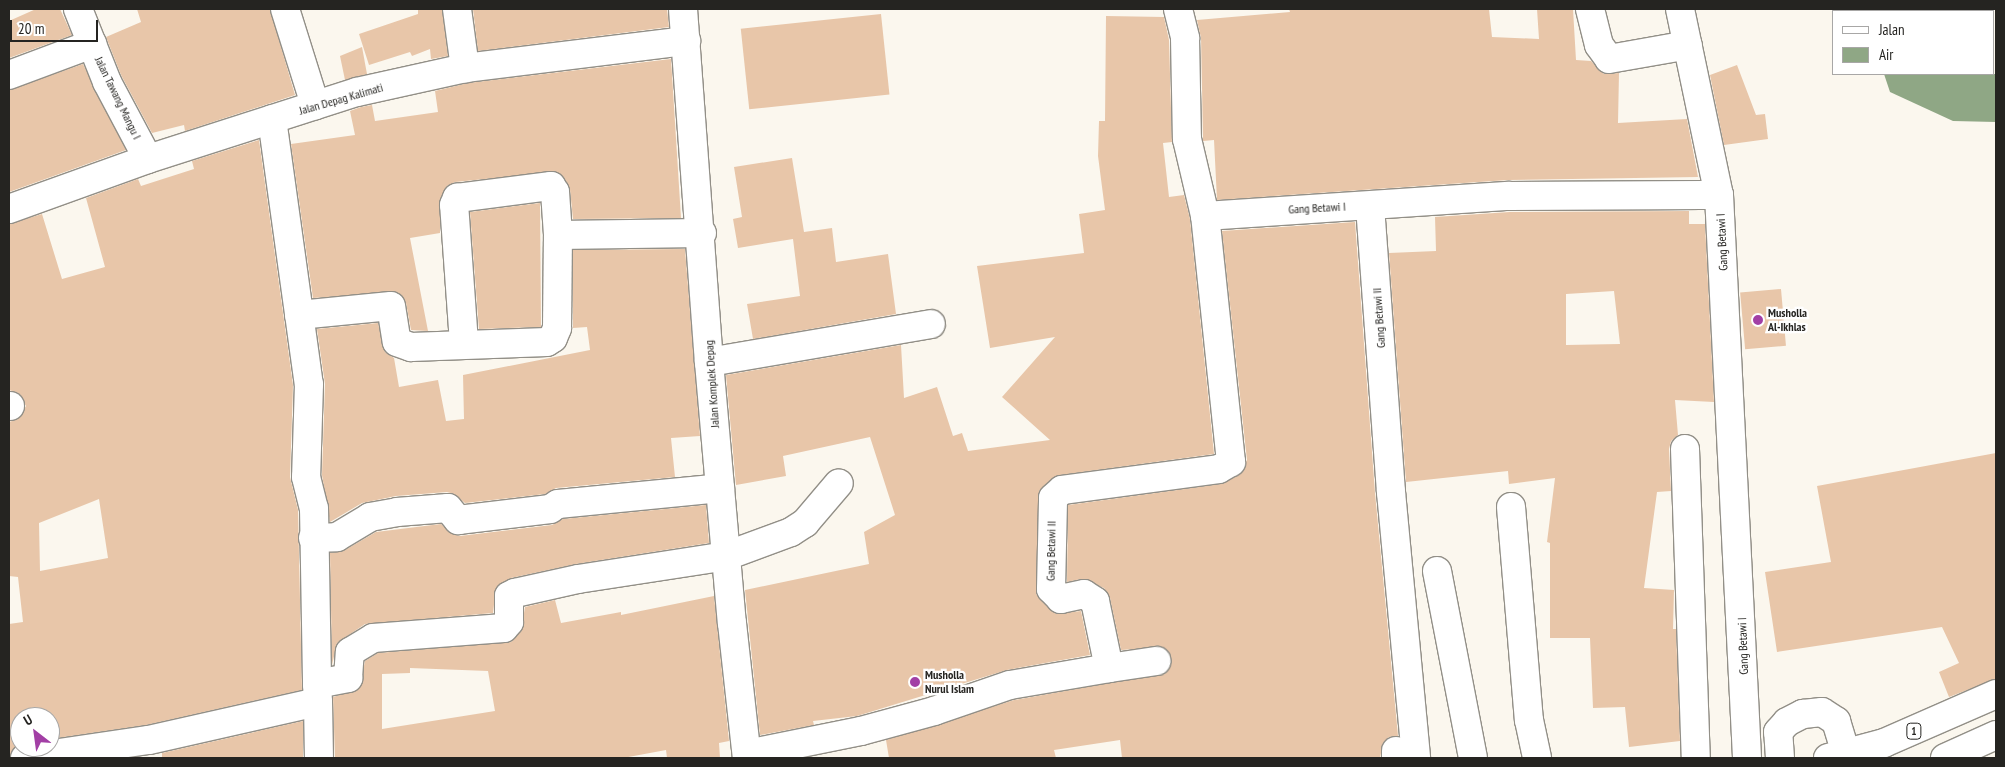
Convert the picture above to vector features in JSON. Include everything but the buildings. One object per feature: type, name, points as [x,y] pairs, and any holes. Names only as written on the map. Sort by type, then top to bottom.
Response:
[{"type":"main road","name":"Jalan Tawang Mangu I","points":[[78,9],[108,82],[148,159]]},
{"type":"main road","points":[[285,9],[315,106]]},
{"type":"main road","points":[[457,9],[465,68]]},
{"type":"main road","name":"Jalan Komplek Depag","points":[[683,9],[702,233],[709,362],[726,556],[747,756]]},
{"type":"main road","points":[[1178,9],[1186,38],[1187,139],[1212,215]]},
{"type":"main road","points":[[1590,9],[1599,44],[1609,59],[1688,45]]},
{"type":"main road","points":[[1680,9],[1719,195]]},
{"type":"main road","name":"Jalan Depag Kalimati","points":[[9,210],[148,159],[357,92],[465,68],[686,40]]},
{"type":"main road","points":[[9,75],[92,44]]},
{"type":"main road","points":[[272,119],[309,384],[306,477],[314,502],[313,538],[319,758]]},
{"type":"main road","points":[[299,315],[388,305],[394,308],[396,335],[402,345],[464,343],[538,344],[553,338],[557,328],[558,235],[555,192],[552,186],[461,196],[454,201],[464,343]]},
{"type":"main road","name":"Gang Betawi I","points":[[1212,215],[1508,196],[1719,195],[1747,758]]},
{"type":"main road","name":"Gang Betawi II","points":[[1370,206],[1390,492],[1403,756]]},
{"type":"main road","name":"Gang Betawi II","points":[[1109,668],[1095,601],[1084,594],[1061,598],[1051,589],[1053,498],[1062,490],[1220,469],[1231,462],[1212,215]]},
{"type":"main road","points":[[558,235],[702,233]]},
{"type":"main road","points":[[709,362],[931,324]]},
{"type":"main road","points":[[1685,449],[1696,758]]},
{"type":"main road","points":[[25,758],[142,741],[317,693],[348,678],[350,652],[373,638],[504,628],[509,622],[509,596],[515,593],[578,579],[726,556],[791,532],[805,523],[839,483]]},
{"type":"main road","points":[[313,538],[338,537],[370,517],[397,512],[448,508],[458,520],[550,509],[558,504],[720,488]]},
{"type":"main road","points":[[1511,507],[1529,720],[1536,758]]},
{"type":"main road","points":[[1437,571],[1474,758]]},
{"type":"main road","points":[[747,756],[861,731],[934,711],[1010,685],[1156,661]]},
{"type":"main road","name":"1","points":[[1837,756],[1884,743],[1996,694]]},
{"type":"main road","points":[[1780,758],[1778,732],[1788,722],[1803,714],[1822,712],[1836,721],[1837,756]]},
{"type":"main road","name":"1","points":[[1886,758],[1944,737],[1996,712]]},
{"type":"main road","points":[[1945,758],[1996,735]]},
{"type":"water","points":[[1996,74],[1996,122],[1953,121],[1890,92],[1884,75]]},
{"type":"place","name":"Musholla Al-Ikhlas","points":[[1758,320]]},
{"type":"place","name":"Musholla Nurul Islam","points":[[915,682]]}]
